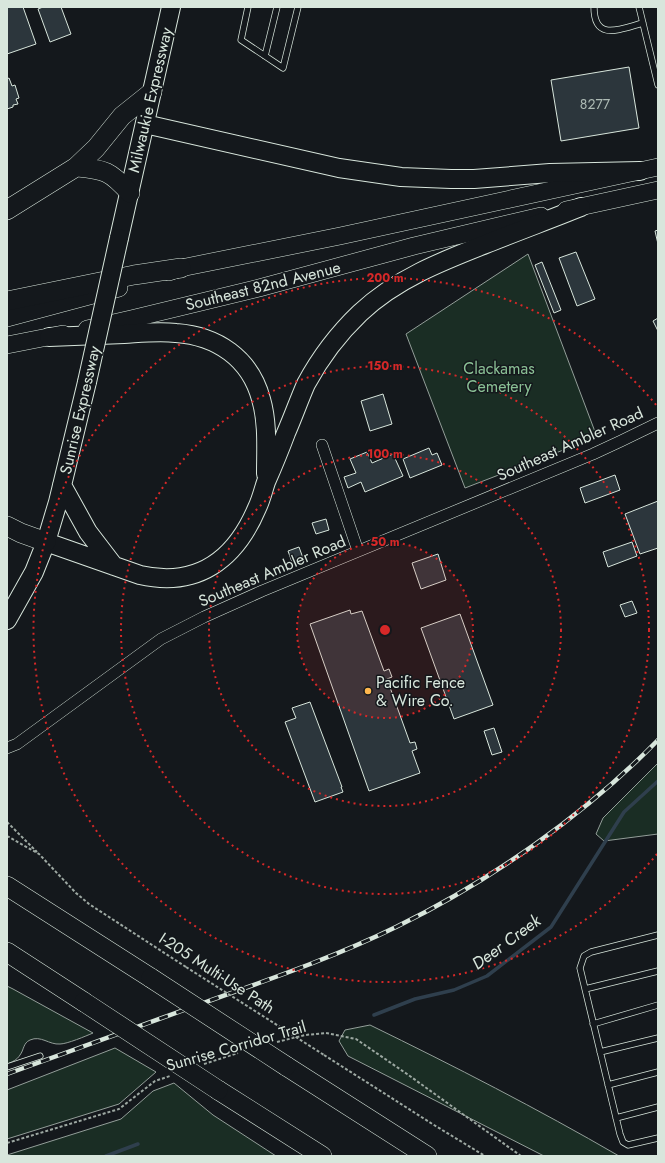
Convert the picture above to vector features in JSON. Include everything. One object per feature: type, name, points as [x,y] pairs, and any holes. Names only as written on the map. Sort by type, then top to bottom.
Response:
[{"type":"highway","name":"Milwaukie Expressway","points":[[130,193],[171,7]]},
{"type":"highway","points":[[7,210],[76,167],[96,148],[122,116],[152,92]]},
{"type":"highway","points":[[145,124],[338,168],[401,177],[430,179],[474,179],[550,173],[640,171]]},
{"type":"highway","points":[[76,167],[95,169],[109,173],[130,193]]},
{"type":"highway","name":"Sunrise Expressway","points":[[7,620],[34,572],[46,542],[62,485],[87,382],[130,193]]},
{"type":"highway","points":[[7,526],[46,542],[140,575],[154,578],[179,578],[201,572],[213,566],[231,551],[245,532],[257,508],[306,384],[316,366],[338,337],[361,312],[387,291],[426,269],[452,257],[581,207]]},
{"type":"highway","points":[[7,301],[134,275],[181,268]]},
{"type":"highway","points":[[49,337],[176,332],[214,342],[227,349],[239,359],[248,370],[255,381],[261,397],[266,426],[266,483]]},
{"type":"highway","points":[[62,485],[88,532],[114,566]]},
{"type":"highway","points":[[7,886],[427,1156]]},
{"type":"highway","points":[[7,952],[322,1156]]},
{"type":"main road","name":"Southeast 82nd Avenue","points":[[7,318],[132,284],[181,268],[340,236],[658,167]]},
{"type":"main road","name":"Southeast 82nd Avenue","points":[[7,345],[131,319],[259,288],[414,246],[658,190]]},
{"type":"street","name":"Southeast Ambler Road","points":[[7,748],[17,744],[161,639],[204,617],[262,591],[593,454],[658,423]]},
{"type":"street","points":[[322,445],[358,551]]},
{"type":"lane","points":[[248,7],[241,40],[283,68],[298,7]]},
{"type":"lane","points":[[264,56],[277,7]]},
{"type":"lane","points":[[594,7],[594,17],[598,26],[606,31],[614,31],[643,23]]},
{"type":"lane","points":[[639,7],[658,85]]},
{"type":"lane","points":[[658,935],[591,952],[584,956],[580,968],[623,1142],[628,1145],[658,1138]]},
{"type":"lane","points":[[585,989],[658,970]]},
{"type":"lane","points":[[593,1024],[658,1005]]},
{"type":"lane","points":[[600,1052],[658,1038]]},
{"type":"lane","points":[[7,1067],[40,1056]]},
{"type":"lane","points":[[608,1085],[658,1072]]},
{"type":"lane","points":[[616,1118],[658,1107]]},
{"type":"path","points":[[7,822],[39,854]]},
{"type":"path","name":"I-205 Multi-Use Path","points":[[7,836],[39,854],[76,893],[89,904],[324,1055],[485,1156]]},
{"type":"path","name":"Sunrise Corridor Trail","points":[[276,1043],[305,1035],[326,1033],[356,1039],[521,1156]]},
{"type":"path","name":"Sunrise Corridor Trail","points":[[197,1066],[240,1053]]},
{"type":"path","name":"Sunrise Corridor Trail","points":[[7,1143],[119,1109],[155,1082],[176,1074]]},
{"type":"green space","name":"Clackamas Cemetery","points":[[528,254],[597,437],[465,488],[406,334]]},
{"type":"green space","points":[[658,763],[658,834],[604,841],[596,834],[603,818]]},
{"type":"green space","points":[[7,986],[93,1033],[63,1044],[56,1044],[41,1039],[30,1040],[26,1043],[17,1058],[13,1062],[7,1064]]},
{"type":"green space","points":[[370,1025],[496,1088],[619,1156],[544,1156],[348,1056],[339,1041],[345,1030]]},
{"type":"green space","points":[[115,1048],[156,1072],[119,1104],[7,1139],[7,1090]]},
{"type":"green space","points":[[174,1083],[213,1115],[276,1156],[7,1156],[121,1119],[153,1091]]},
{"type":"building","points":[[7,7],[23,7],[36,44],[7,54]]},
{"type":"building","points":[[43,7],[61,7],[71,34],[50,42],[38,9]]},
{"type":"building","points":[[629,67],[639,128],[561,141],[551,80]]},
{"type":"building","points":[[9,78],[12,86],[15,85],[19,98],[16,99],[18,104],[7,109],[7,79]]},
{"type":"building","points":[[658,230],[658,244],[655,231]]},
{"type":"building","points":[[576,252],[595,299],[577,306],[559,258]]},
{"type":"building","points":[[542,262],[561,310],[554,313],[535,265]]},
{"type":"building","points":[[658,318],[658,331],[653,321]]},
{"type":"building","points":[[383,394],[392,424],[370,431],[361,401]]},
{"type":"building","points":[[429,448],[432,455],[437,453],[442,465],[410,478],[403,459]]},
{"type":"building","points":[[367,452],[372,463],[393,454],[403,476],[365,492],[361,482],[348,488],[344,477],[356,473],[350,459]]},
{"type":"building","points":[[615,475],[620,490],[585,503],[580,488]]},
{"type":"building","points":[[658,501],[658,548],[640,554],[625,514]]},
{"type":"building","points":[[326,519],[329,530],[316,534],[312,523]]},
{"type":"building","points":[[632,542],[637,556],[608,567],[603,552]]},
{"type":"building","points":[[299,547],[303,558],[292,562],[288,551]]},
{"type":"building","points":[[438,554],[446,580],[421,589],[412,563]]},
{"type":"building","points":[[632,601],[637,613],[625,617],[620,605]]},
{"type":"building","points":[[350,610],[351,614],[362,611],[384,671],[389,669],[392,677],[387,679],[410,743],[415,742],[417,749],[412,751],[420,773],[369,791],[310,624]]},
{"type":"building","points":[[460,614],[493,705],[454,719],[421,628]]},
{"type":"building","points":[[310,702],[343,792],[315,802],[285,722],[296,718],[292,708]]},
{"type":"building","points":[[494,728],[502,752],[492,755],[484,731]]},
{"type":"waterway","name":"Deer Creek","points":[[374,1015],[415,999],[454,990],[487,976],[551,927],[624,812],[658,781]]},
{"type":"waterway","name":"Deer Creek","points":[[106,1156],[138,1144]]},
{"type":"railway","points":[[7,1074],[302,967],[350,948],[396,927],[466,889],[535,844],[568,820],[630,768],[658,740]]},
{"type":"place","name":"Pacific Fence & Wire Co.","points":[[368,691]]}]
